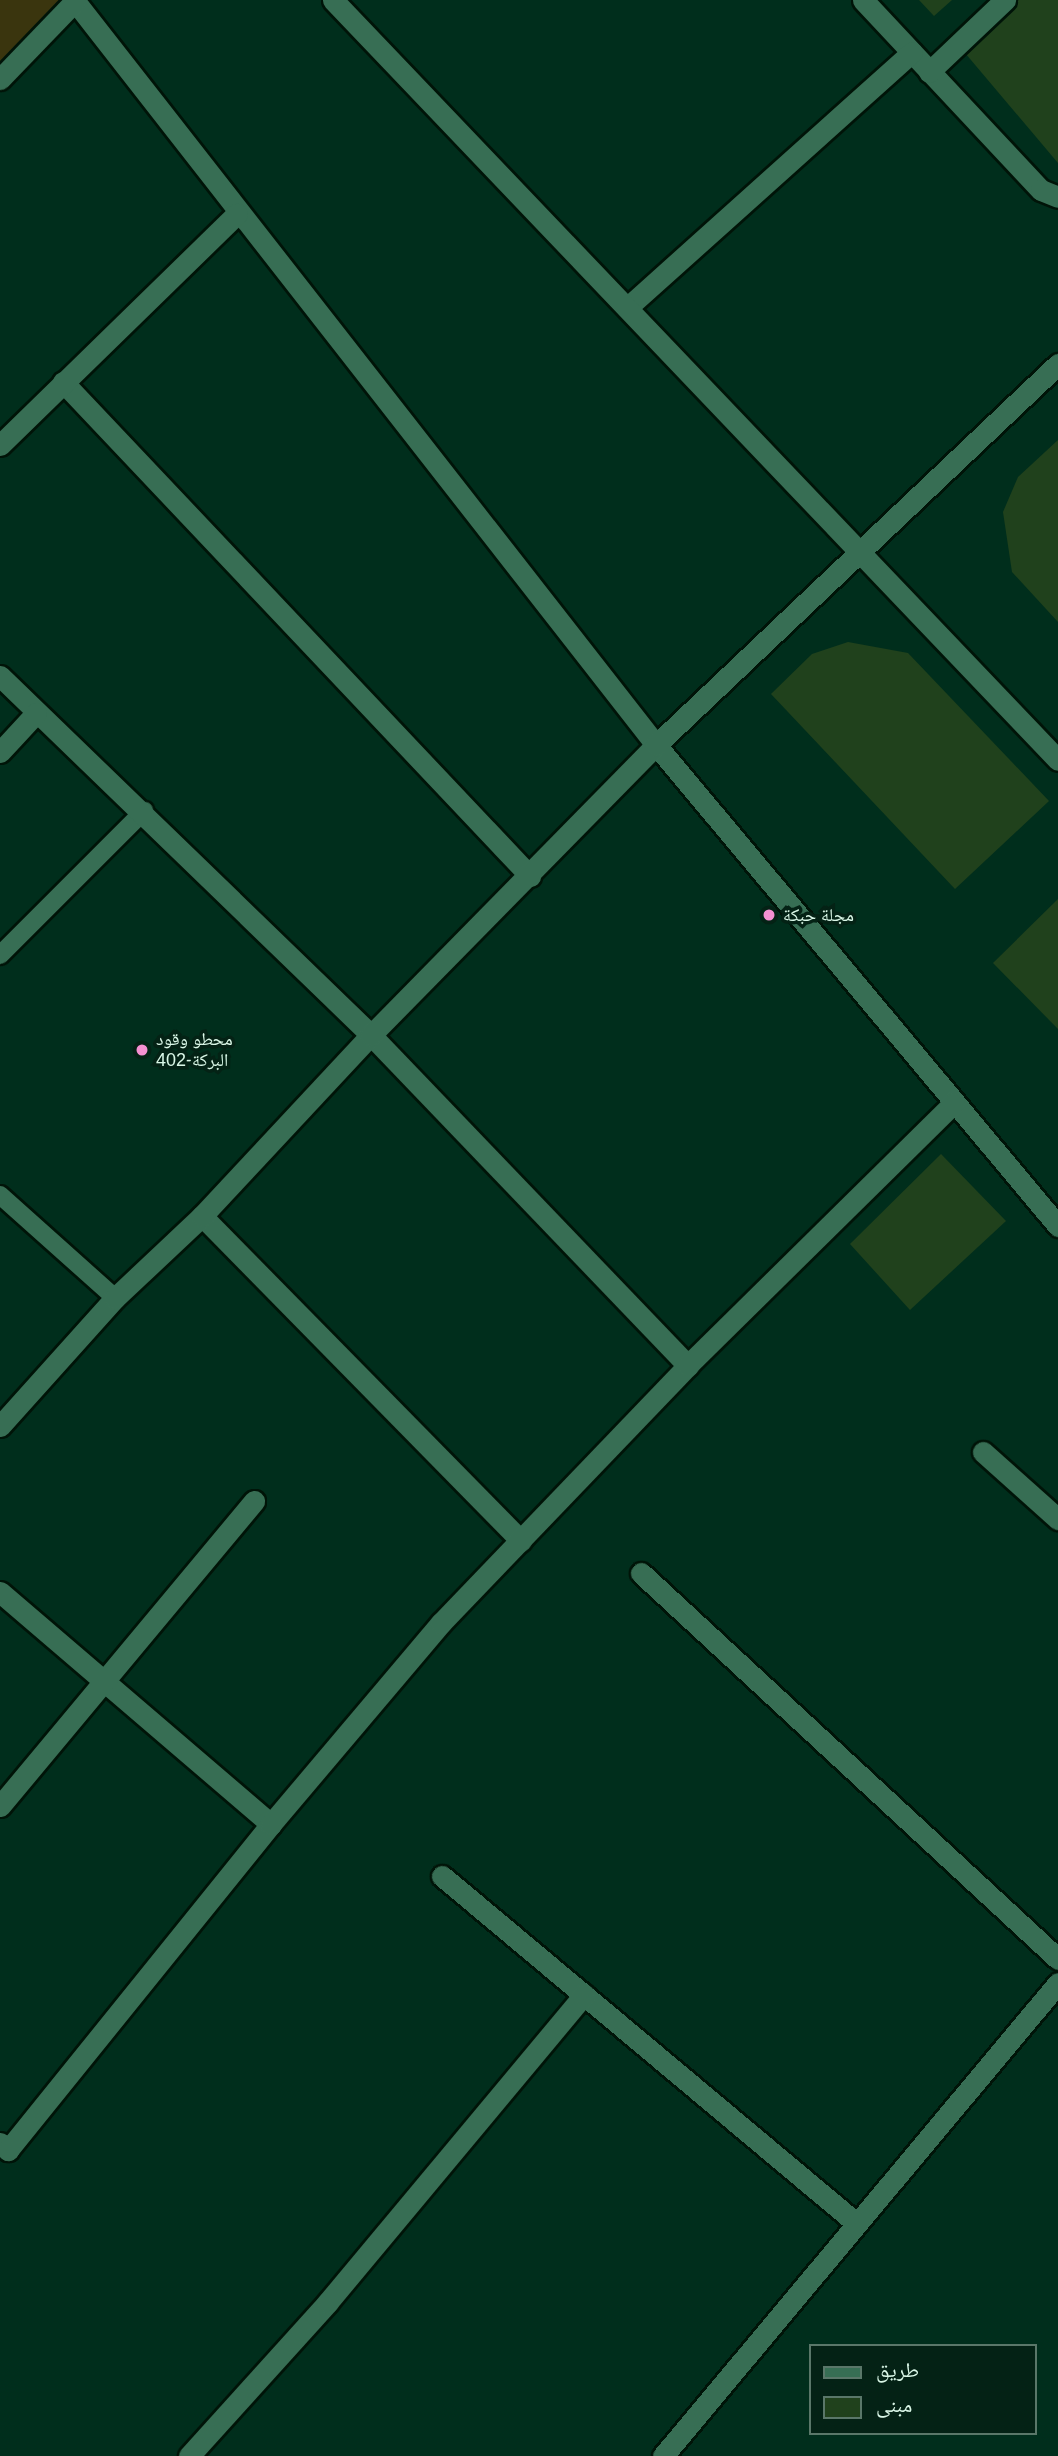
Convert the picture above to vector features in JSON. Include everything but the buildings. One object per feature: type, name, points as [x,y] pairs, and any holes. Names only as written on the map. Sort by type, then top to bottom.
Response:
[{"type":"street","points":[[333,0],[629,306],[1058,760]]},
{"type":"street","points":[[863,0],[1041,190],[1058,197]]},
{"type":"street","points":[[929,72],[1005,0]]},
{"type":"street","points":[[0,79],[74,1],[237,214],[656,745],[1058,1226]]},
{"type":"street","points":[[629,306],[912,52]]},
{"type":"street","points":[[0,445],[237,214]]},
{"type":"street","points":[[0,1426],[115,1298],[202,1216],[371,1035],[656,745],[1058,364]]},
{"type":"street","points":[[63,382],[530,876]]},
{"type":"street","points":[[0,676],[36,713],[144,811],[371,1035],[688,1365]]},
{"type":"street","points":[[0,752],[36,713]]},
{"type":"street","points":[[3,2150],[271,1824],[441,1623],[688,1365],[954,1102]]},
{"type":"street","points":[[202,1216],[520,1541]]},
{"type":"street","points":[[983,1452],[1058,1518]]},
{"type":"street","points":[[0,1806],[254,1501]]},
{"type":"street","points":[[641,1573],[1058,1959]]},
{"type":"street","points":[[0,1592],[103,1685],[271,1824]]},
{"type":"street","points":[[442,1876],[855,2222]]},
{"type":"street","points":[[663,2456],[855,2222],[1058,1983]]},
{"type":"street","points":[[189,2456],[328,2302],[584,1995]]},
{"type":"lane","points":[[0,955],[144,811]]},
{"type":"lane","points":[[0,1195],[115,1298]]},
{"type":"shaded area","points":[[0,0],[68,0],[0,74]]},
{"type":"place","name":"مجلة حبكة","points":[[769,915]]},
{"type":"place","name":"محطو وقود 402-البركة","points":[[142,1050]]}]
